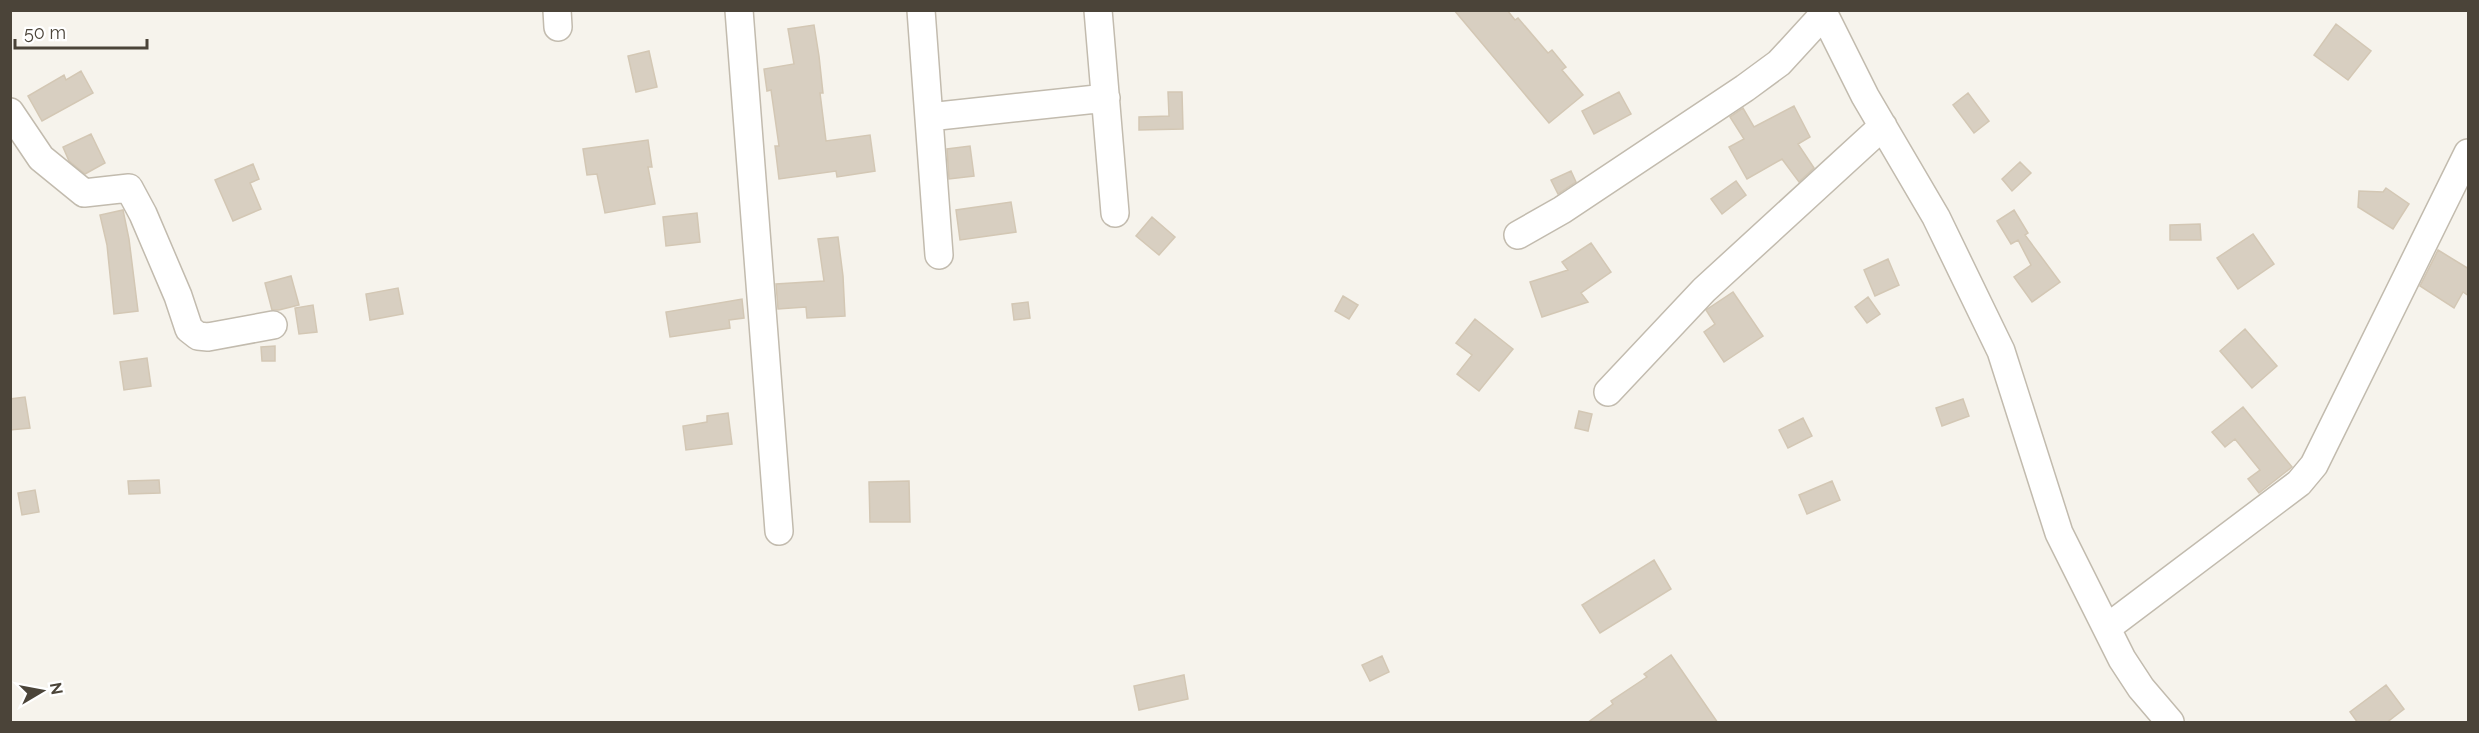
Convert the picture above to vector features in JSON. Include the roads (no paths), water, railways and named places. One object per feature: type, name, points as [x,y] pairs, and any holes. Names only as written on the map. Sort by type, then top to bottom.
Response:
[{"type":"street","points":[[739,10],[779,531]]},
{"type":"street","points":[[921,10],[939,255]]},
{"type":"street","points":[[1098,10],[1115,213]]},
{"type":"street","points":[[1518,236],[1562,210],[1745,88],[1779,63],[1823,12],[1883,126],[1936,217],[2001,351],[2059,533],[2128,669],[2170,723]]},
{"type":"street","points":[[929,117],[1106,98]]},
{"type":"street","points":[[10,112],[41,158],[84,193],[129,188],[144,214],[189,328],[198,336],[208,337],[273,325]]},
{"type":"street","points":[[1608,392],[1704,290],[1883,126]]},
{"type":"street","points":[[2108,627],[2299,483],[2314,465],[2469,153]]}]
